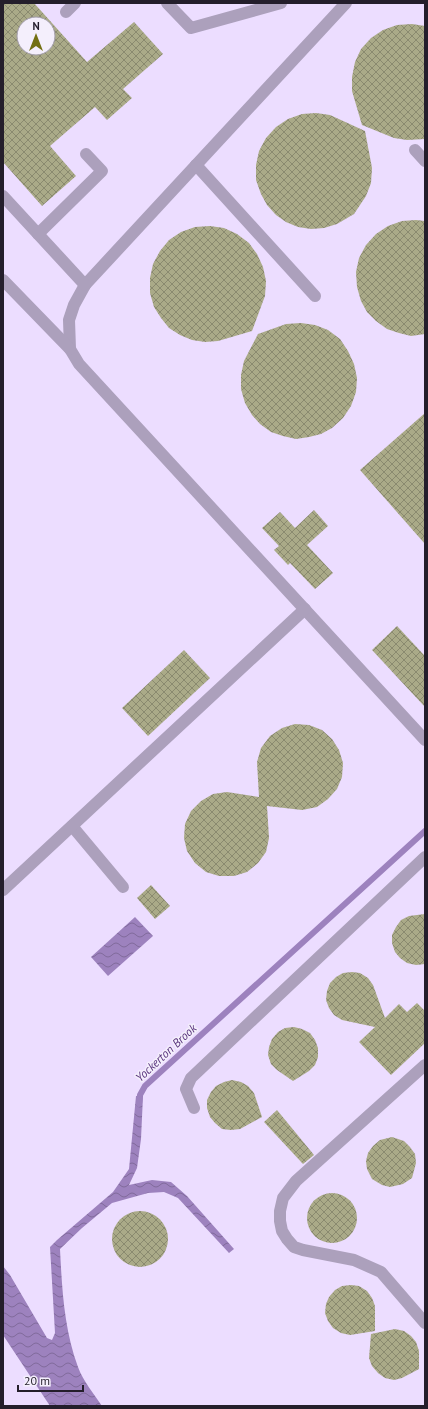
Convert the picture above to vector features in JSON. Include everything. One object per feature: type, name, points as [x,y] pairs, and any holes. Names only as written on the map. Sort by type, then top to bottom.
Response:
[{"type":"lane","points":[[66,12],[75,3]]},
{"type":"lane","points":[[167,3],[191,28],[281,3]]},
{"type":"lane","points":[[70,349],[69,320],[74,305],[85,285],[346,3]]},
{"type":"lane","points":[[415,150],[425,161]]},
{"type":"lane","points":[[38,234],[102,171],[86,154]]},
{"type":"lane","points":[[196,165],[315,296]]},
{"type":"lane","points":[[3,196],[85,285]]},
{"type":"lane","points":[[3,280],[70,349],[79,364],[425,740]]},
{"type":"lane","points":[[3,890],[305,609]]},
{"type":"lane","points":[[72,826],[123,887]]},
{"type":"lane","points":[[194,1108],[186,1089],[190,1078],[425,857]]},
{"type":"lane","points":[[425,1065],[296,1181],[283,1198],[280,1221],[286,1240],[294,1247],[354,1260],[381,1272],[425,1323]]},
{"type":"water","points":[[135,917],[153,936],[108,976],[91,957]]},
{"type":"water","points":[[136,1096],[143,1096],[141,1139],[137,1168],[129,1185],[152,1180],[171,1182],[187,1196],[234,1249],[229,1253],[178,1198],[164,1192],[148,1193],[112,1203],[82,1228],[60,1249],[64,1309],[73,1353],[78,1367],[102,1406],[50,1406],[3,1335],[3,1266],[10,1275],[47,1338],[52,1340],[55,1333],[50,1247],[113,1192],[129,1169]]},
{"type":"building","points":[[3,3],[34,3],[46,16],[16,16],[16,56],[56,56],[56,27],[87,62],[134,22],[163,54],[123,89],[132,98],[107,120],[95,107],[50,146],[76,176],[42,206],[3,162]]},
{"type":"building","points":[[412,24],[425,26],[425,139],[407,140],[394,138],[362,125],[352,91],[352,77],[355,62],[361,49],[371,38],[383,30],[397,25]]},
{"type":"building","points":[[316,113],[330,115],[365,131],[372,168],[371,183],[366,196],[354,214],[337,224],[324,228],[311,229],[298,227],[286,222],[276,215],[267,205],[256,180],[256,165],[259,151],[266,138],[276,127],[288,119],[302,114]]},
{"type":"building","points":[[402,221],[425,221],[425,334],[411,336],[387,329],[367,312],[361,301],[357,287],[356,272],[359,258],[366,245],[376,234],[388,226]]},
{"type":"building","points":[[210,226],[224,228],[237,234],[249,243],[257,254],[263,267],[266,281],[265,296],[252,331],[218,341],[205,342],[192,340],[169,328],[154,307],[150,293],[150,278],[153,264],[160,251],[169,240],[181,232],[195,227]]},
{"type":"building","points":[[301,323],[315,325],[328,330],[340,339],[354,364],[357,378],[356,392],[351,406],[343,418],[332,428],[321,434],[296,439],[271,432],[260,424],[252,415],[245,403],[241,389],[241,375],[244,361],[258,334],[286,324]]},
{"type":"building","points":[[425,413],[425,544],[360,470]]},
{"type":"building","points":[[314,510],[328,526],[307,545],[333,573],[315,589],[290,563],[288,565],[274,550],[279,546],[262,528],[280,512],[295,528]]},
{"type":"building","points":[[397,626],[425,656],[425,707],[372,650]]},
{"type":"building","points":[[184,650],[210,678],[148,736],[122,708]]},
{"type":"building","points":[[295,724],[309,725],[322,730],[332,739],[339,750],[343,763],[342,777],[337,789],[328,799],[317,807],[302,810],[267,806],[269,838],[266,852],[258,863],[247,872],[234,876],[219,876],[206,872],[195,863],[187,851],[184,838],[185,824],[191,811],[201,801],[213,794],[227,792],[259,797],[257,762],[261,748],[270,736],[282,728]]},
{"type":"building","points":[[151,885],[170,906],[155,919],[137,898]]},
{"type":"building","points":[[425,914],[425,964],[416,965],[407,963],[395,952],[392,943],[392,935],[401,920],[409,916]]},
{"type":"building","points":[[343,973],[360,973],[368,978],[373,985],[385,1018],[399,1004],[407,1012],[417,1003],[425,1011],[425,1043],[391,1075],[359,1042],[375,1027],[342,1020],[334,1015],[329,1008],[326,1000],[330,983]]},
{"type":"building","points":[[294,1027],[310,1033],[318,1048],[318,1057],[315,1065],[309,1071],[293,1081],[271,1064],[268,1055],[272,1039],[278,1032],[285,1028]]},
{"type":"building","points":[[232,1080],[241,1082],[248,1086],[254,1093],[262,1117],[240,1129],[222,1129],[210,1117],[207,1108],[207,1100],[216,1086]]},
{"type":"building","points":[[277,1110],[314,1155],[303,1164],[264,1122]]},
{"type":"building","points":[[392,1137],[404,1141],[410,1147],[415,1154],[416,1163],[412,1178],[403,1184],[390,1187],[382,1185],[372,1179],[367,1169],[366,1161],[368,1153],[373,1146],[380,1140]]},
{"type":"building","points":[[332,1193],[346,1197],[353,1204],[357,1218],[353,1232],[346,1239],[332,1243],[318,1239],[311,1232],[307,1218],[311,1204],[318,1197]]},
{"type":"building","points":[[140,1211],[151,1213],[160,1219],[166,1228],[168,1239],[166,1250],[160,1259],[151,1265],[140,1267],[129,1265],[120,1259],[114,1250],[112,1239],[114,1228],[120,1219],[129,1213]]},
{"type":"building","points":[[342,1286],[359,1286],[367,1291],[372,1298],[375,1306],[375,1331],[350,1335],[341,1333],[333,1328],[328,1321],[325,1313],[326,1304],[329,1297],[335,1290]]},
{"type":"building","points":[[395,1329],[404,1331],[416,1342],[419,1351],[419,1369],[402,1378],[394,1380],[385,1378],[378,1373],[372,1366],[369,1358],[371,1334]]},
{"type":"waterway","name":"Yockerton Brook","points":[[139,1104],[140,1095],[145,1086],[425,831]]}]
